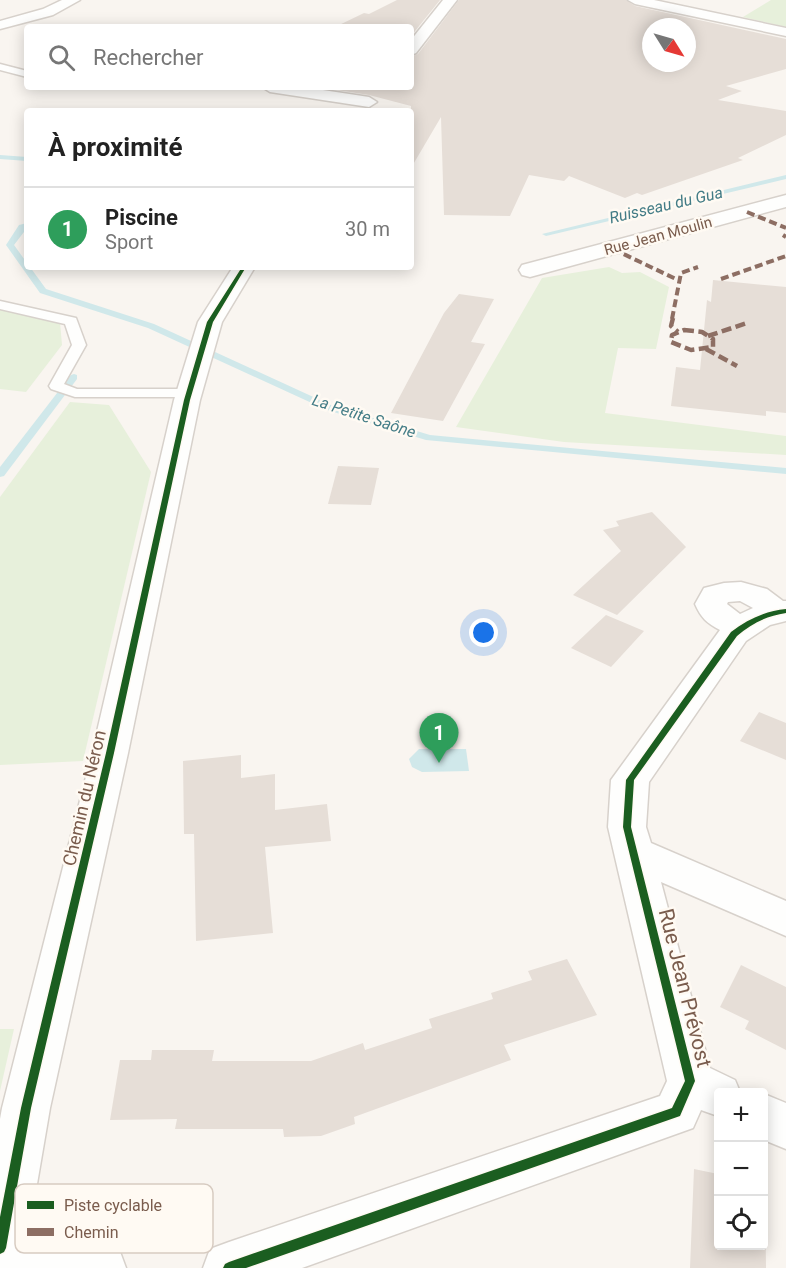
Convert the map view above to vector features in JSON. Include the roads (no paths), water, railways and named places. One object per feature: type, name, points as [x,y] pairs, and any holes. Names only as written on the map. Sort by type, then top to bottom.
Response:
[{"type":"street","points":[[0,25],[48,12],[73,0]]},
{"type":"street","points":[[414,46],[450,0]]},
{"type":"street","points":[[635,0],[786,32]]},
{"type":"street","points":[[714,17],[736,4]]},
{"type":"street","points":[[284,90],[365,107],[379,90]]},
{"type":"street","name":"Rue Jean Moulin","points":[[530,270],[786,201]]},
{"type":"street","name":"Chemin du Néron","points":[[1,1242],[26,1108],[110,753],[189,393],[210,322],[242,270]]},
{"type":"street","name":"Rue Jean Prévost","points":[[229,1268],[676,1112],[704,1088],[633,852],[627,827],[630,780],[734,634],[767,617]]},
{"type":"street","points":[[633,852],[786,919]]},
{"type":"street","points":[[768,1118],[786,1127]]},
{"type":"street","points":[[43,1253],[100,1268]]},
{"type":"lane","points":[[0,67],[24,73]]},
{"type":"lane","points":[[0,305],[71,321],[79,345],[56,386],[75,393],[189,393]]},
{"type":"water","points":[[419,749],[466,749],[469,771],[422,772],[412,767],[409,759]]},
{"type":"waterway","name":"La Petite Saône","points":[[0,157],[24,159]]},
{"type":"waterway","name":"Ruisseau du Gua","points":[[546,234],[786,177]]},
{"type":"waterway","name":"La Petite Saône","points":[[24,226],[10,245],[24,265]]},
{"type":"waterway","name":"La Petite Saône","points":[[28,270],[43,291],[151,326],[330,408],[429,438],[786,471]]},
{"type":"waterway","points":[[0,474],[74,377]]},
{"type":"place","name":"Piscine","points":[[439,763]]}]
